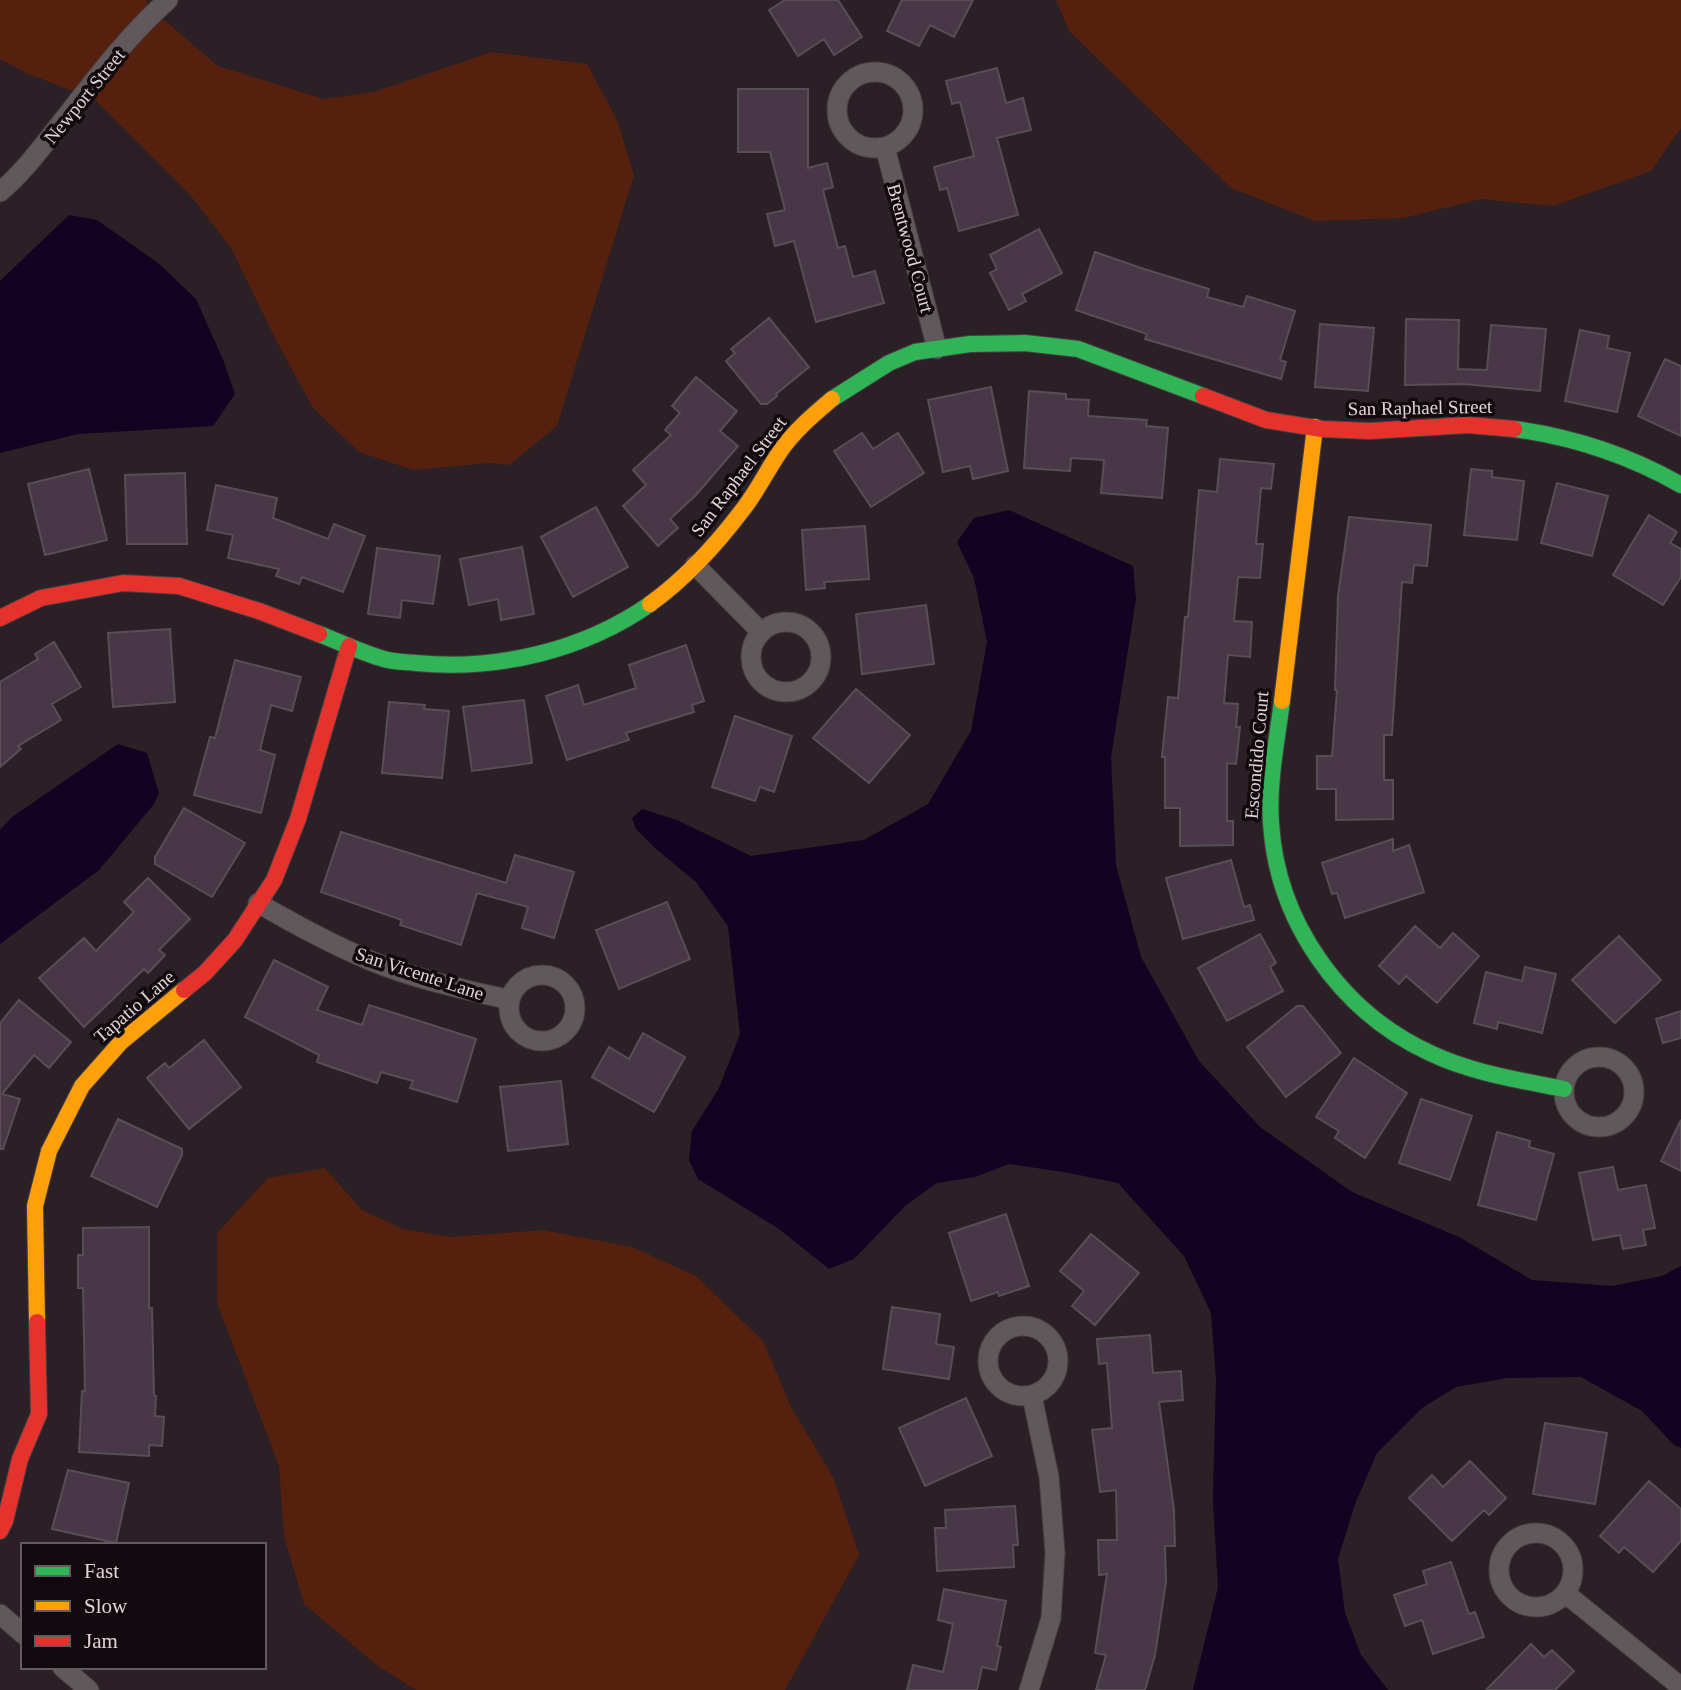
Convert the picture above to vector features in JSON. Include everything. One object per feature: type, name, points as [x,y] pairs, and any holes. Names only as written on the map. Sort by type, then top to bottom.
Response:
[{"type":"street","name":"Newport Street","points":[[0,192],[15,179],[151,15],[168,0]]},
{"type":"street","name":"Brentwood Court","points":[[885,147],[937,349]]},
{"type":"street","name":"San Raphael Street","points":[[0,618],[41,598],[124,583],[179,586],[260,611],[386,660],[434,665],[496,664],[565,646],[603,632],[676,585],[718,541],[746,506],[780,451],[808,419],[836,397],[889,363],[915,352],[970,344],[1025,343],[1078,349],[1266,420],[1357,431],[1467,424],[1509,428],[1603,450],[1664,475],[1681,485]]},
{"type":"street","name":"Escondido Court","points":[[1315,427],[1273,775],[1270,828],[1280,878],[1306,939],[1327,973],[1361,1008],[1398,1036],[1431,1054],[1492,1073],[1564,1089]]},
{"type":"street","points":[[695,565],[761,632]]},
{"type":"street","name":"Tapatio Lane","points":[[0,1531],[5,1521],[20,1460],[39,1414],[35,1206],[49,1151],[82,1086],[121,1042],[205,973],[235,940],[274,880],[298,819],[349,646]]},
{"type":"street","name":"San Vicente Lane","points":[[258,903],[291,923],[370,961],[444,985],[510,1000]]},
{"type":"street","points":[[1028,1690],[1051,1618],[1055,1553],[1049,1477],[1032,1396]]},
{"type":"street","points":[[0,1482],[20,1460]]},
{"type":"street","points":[[1565,1593],[1681,1687]]},
{"type":"street","points":[[0,1615],[21,1632]]},
{"type":"street","points":[[64,1669],[89,1690]]},
{"type":"shaded area","points":[[0,0],[145,0],[218,66],[324,99],[374,92],[492,52],[587,64],[617,120],[634,175],[557,426],[509,465],[489,463],[414,470],[359,452],[313,408],[231,248],[190,195],[94,99],[26,73],[0,59]]},
{"type":"shaded area","points":[[1056,0],[1681,0],[1681,128],[1651,171],[1553,206],[1481,199],[1403,218],[1315,221],[1231,188],[1069,31]]},
{"type":"shaded area","points":[[69,215],[97,220],[158,263],[196,299],[235,394],[213,426],[78,434],[0,453],[0,281]]},
{"type":"shaded area","points":[[1009,510],[1133,566],[1136,599],[1111,757],[1116,865],[1141,957],[1199,1061],[1260,1127],[1352,1192],[1459,1237],[1532,1280],[1612,1286],[1662,1276],[1681,1266],[1681,1448],[1674,1445],[1642,1411],[1581,1377],[1507,1378],[1456,1387],[1422,1408],[1377,1453],[1355,1504],[1338,1559],[1345,1613],[1361,1655],[1388,1690],[1193,1690],[1218,1587],[1213,1500],[1216,1378],[1211,1313],[1184,1256],[1118,1183],[1009,1164],[975,1177],[937,1183],[906,1205],[854,1259],[829,1269],[779,1229],[698,1179],[689,1160],[692,1131],[719,1088],[740,1034],[728,926],[696,882],[636,829],[632,818],[642,809],[677,820],[751,856],[864,840],[928,804],[971,731],[987,642],[974,578],[957,542],[974,518]]},
{"type":"shaded area","points":[[118,744],[147,753],[159,793],[154,804],[99,870],[0,944],[0,830],[12,817]]},
{"type":"shaded area","points":[[325,1168],[362,1210],[403,1229],[451,1237],[543,1230],[632,1247],[696,1276],[763,1341],[791,1407],[833,1477],[859,1555],[785,1690],[416,1690],[378,1666],[304,1604],[284,1536],[279,1466],[217,1303],[217,1233],[268,1178]]},
{"type":"building","points":[[785,0],[838,0],[862,37],[834,55],[824,39],[798,56],[769,10]]},
{"type":"building","points":[[902,0],[973,0],[954,37],[930,25],[919,46],[887,31]]},
{"type":"building","points":[[997,68],[1006,103],[1023,98],[1031,130],[997,138],[1018,215],[959,231],[947,188],[940,190],[934,167],[974,156],[960,102],[952,104],[946,81]]},
{"type":"building","points":[[738,89],[808,89],[808,168],[827,163],[833,187],[823,190],[838,248],[845,246],[853,277],[875,271],[884,303],[816,322],[794,241],[775,246],[767,214],[785,210],[770,152],[738,152]]},
{"type":"building","points":[[1039,229],[1062,273],[1022,294],[1026,301],[1009,310],[990,273],[997,269],[990,255]]},
{"type":"building","points":[[1095,252],[1209,289],[1207,297],[1243,307],[1247,296],[1295,311],[1280,360],[1286,362],[1281,379],[1145,339],[1147,334],[1076,310]]},
{"type":"building","points":[[769,318],[809,367],[767,404],[761,404],[726,361],[735,353],[731,349]]},
{"type":"building","points":[[1406,319],[1459,320],[1458,369],[1487,370],[1491,325],[1546,329],[1540,391],[1464,384],[1405,385]]},
{"type":"building","points":[[1320,324],[1374,328],[1368,391],[1315,387]]},
{"type":"building","points":[[1580,330],[1609,336],[1607,348],[1630,353],[1617,412],[1565,401]]},
{"type":"building","points":[[1665,359],[1681,366],[1681,436],[1638,416]]},
{"type":"building","points":[[696,377],[737,411],[720,431],[738,446],[696,495],[670,519],[678,528],[658,546],[623,506],[646,485],[633,470],[671,435],[665,430],[680,413],[672,406]]},
{"type":"building","points":[[991,387],[1008,471],[973,479],[970,466],[943,472],[928,400]]},
{"type":"building","points":[[1029,391],[1066,394],[1066,399],[1089,400],[1088,416],[1147,420],[1146,426],[1168,428],[1162,498],[1101,493],[1104,460],[1071,458],[1070,471],[1024,468]]},
{"type":"building","points":[[862,433],[873,449],[898,433],[924,473],[871,507],[834,451]]},
{"type":"building","points":[[1220,459],[1274,464],[1271,489],[1261,488],[1256,544],[1263,544],[1260,578],[1238,577],[1234,621],[1252,622],[1250,657],[1228,655],[1224,703],[1238,704],[1236,727],[1240,727],[1236,764],[1227,763],[1227,821],[1233,821],[1233,845],[1180,846],[1180,808],[1165,808],[1165,757],[1162,757],[1168,697],[1178,698],[1199,490],[1217,492]]},
{"type":"building","points":[[89,469],[107,540],[45,555],[28,484]]},
{"type":"building","points":[[1471,469],[1492,471],[1492,477],[1524,481],[1517,540],[1464,535]]},
{"type":"building","points":[[185,473],[187,544],[127,544],[125,475]]},
{"type":"building","points":[[1557,483],[1608,496],[1592,556],[1541,543]]},
{"type":"building","points":[[216,485],[277,498],[273,518],[328,539],[334,524],[365,536],[343,592],[302,577],[299,584],[276,576],[279,569],[228,558],[233,535],[207,530]]},
{"type":"building","points":[[596,507],[628,567],[573,597],[541,537]]},
{"type":"building","points":[[1649,515],[1677,532],[1670,543],[1681,549],[1681,577],[1663,605],[1613,575]]},
{"type":"building","points":[[1349,517],[1431,525],[1427,566],[1414,565],[1412,583],[1402,582],[1392,735],[1384,735],[1384,780],[1393,780],[1393,819],[1336,820],[1336,789],[1317,789],[1317,756],[1332,756],[1337,690],[1338,596]]},
{"type":"building","points":[[865,526],[869,579],[824,582],[825,588],[806,590],[802,530]]},
{"type":"building","points":[[522,547],[534,614],[501,620],[498,599],[469,605],[460,559]]},
{"type":"building","points":[[377,548],[440,556],[433,604],[402,600],[400,618],[368,614]]},
{"type":"building","points":[[926,605],[934,664],[862,674],[856,614]]},
{"type":"building","points":[[170,629],[175,702],[113,707],[108,633]]},
{"type":"building","points":[[54,642],[81,687],[52,704],[61,720],[18,746],[21,749],[0,767],[0,682],[38,659],[35,654]]},
{"type":"building","points":[[686,645],[704,701],[692,705],[694,712],[626,733],[629,740],[567,760],[546,696],[578,685],[584,705],[636,688],[629,665]]},
{"type":"building","points":[[235,660],[301,677],[292,711],[271,705],[260,750],[275,755],[261,813],[194,795],[210,737],[215,738]]},
{"type":"building","points":[[856,689],[910,735],[869,783],[813,738]]},
{"type":"building","points":[[524,700],[532,763],[472,771],[463,707]]},
{"type":"building","points":[[389,702],[425,705],[424,709],[449,711],[442,778],[382,773]]},
{"type":"building","points":[[735,716],[792,736],[774,792],[760,787],[755,801],[712,787]]},
{"type":"building","points":[[184,808],[245,843],[212,897],[155,864],[155,857]]},
{"type":"building","points":[[341,832],[506,883],[515,855],[574,872],[554,938],[522,928],[528,907],[477,893],[461,945],[400,925],[402,920],[321,892]]},
{"type":"building","points":[[1393,839],[1393,851],[1409,845],[1424,892],[1345,918],[1337,893],[1332,894],[1322,863]]},
{"type":"building","points":[[1231,860],[1244,907],[1250,905],[1254,920],[1183,939],[1166,878]]},
{"type":"building","points":[[148,878],[190,919],[159,950],[165,955],[148,973],[144,969],[84,1027],[39,978],[84,938],[96,951],[134,912],[124,902]]},
{"type":"building","points":[[667,902],[690,959],[619,989],[596,930]]},
{"type":"building","points":[[1415,926],[1440,948],[1453,933],[1479,956],[1437,1003],[1406,976],[1399,984],[1379,966]]},
{"type":"building","points":[[1260,934],[1276,963],[1270,967],[1283,991],[1227,1021],[1198,968]]},
{"type":"building","points":[[1619,936],[1661,980],[1615,1023],[1572,980]]},
{"type":"building","points":[[274,960],[328,987],[317,1010],[362,1025],[369,1005],[476,1039],[457,1102],[410,1088],[413,1081],[381,1072],[377,1083],[317,1062],[319,1055],[245,1017]]},
{"type":"building","points":[[1525,967],[1556,974],[1542,1033],[1498,1022],[1497,1029],[1474,1023],[1486,972],[1522,981]]},
{"type":"building","points":[[19,1000],[71,1042],[49,1068],[34,1055],[2,1094],[20,1099],[3,1149],[0,1149],[0,1023]]},
{"type":"building","points":[[1297,1006],[1303,1006],[1341,1053],[1286,1097],[1247,1047]]},
{"type":"building","points":[[1681,1011],[1681,1038],[1663,1043],[1656,1019]]},
{"type":"building","points":[[643,1033],[685,1057],[654,1112],[592,1077],[609,1047],[629,1059]]},
{"type":"building","points":[[204,1040],[241,1087],[189,1129],[147,1078],[165,1063],[169,1068]]},
{"type":"building","points":[[1354,1058],[1407,1093],[1365,1158],[1335,1138],[1339,1131],[1316,1117]]},
{"type":"building","points":[[561,1081],[568,1144],[508,1151],[500,1087]]},
{"type":"building","points":[[1421,1099],[1472,1116],[1450,1180],[1399,1163]]},
{"type":"building","points":[[118,1119],[182,1149],[182,1155],[157,1207],[91,1176]]},
{"type":"building","points":[[1681,1120],[1681,1171],[1661,1161]]},
{"type":"building","points":[[1497,1132],[1530,1141],[1529,1147],[1554,1154],[1536,1220],[1478,1205]]},
{"type":"building","points":[[1613,1167],[1618,1190],[1646,1185],[1655,1228],[1643,1230],[1646,1245],[1623,1249],[1620,1235],[1593,1240],[1579,1173]]},
{"type":"building","points":[[1006,1214],[1029,1286],[999,1296],[998,1292],[971,1301],[949,1233]]},
{"type":"building","points":[[149,1227],[149,1308],[152,1308],[155,1416],[164,1417],[162,1446],[149,1445],[149,1456],[79,1452],[82,1391],[85,1391],[83,1288],[78,1288],[78,1255],[83,1255],[83,1228]]},
{"type":"building","points":[[1091,1234],[1139,1273],[1095,1325],[1072,1306],[1084,1291],[1060,1271]]},
{"type":"building","points":[[892,1307],[940,1314],[936,1344],[954,1347],[949,1379],[883,1369]]},
{"type":"building","points":[[1150,1335],[1153,1373],[1181,1371],[1183,1400],[1159,1402],[1174,1510],[1175,1546],[1165,1546],[1166,1582],[1155,1655],[1145,1690],[1096,1690],[1106,1655],[1095,1653],[1107,1574],[1099,1575],[1098,1540],[1117,1540],[1116,1490],[1100,1492],[1092,1430],[1112,1428],[1107,1363],[1099,1364],[1097,1339]]},
{"type":"building","points":[[966,1398],[992,1456],[925,1486],[899,1428]]},
{"type":"building","points":[[1545,1423],[1607,1433],[1595,1504],[1533,1494]]},
{"type":"building","points":[[1470,1461],[1506,1498],[1489,1515],[1484,1510],[1452,1541],[1409,1498],[1432,1475],[1443,1487]]},
{"type":"building","points":[[68,1470],[129,1483],[116,1543],[52,1529]]},
{"type":"building","points":[[1649,1481],[1681,1509],[1681,1541],[1653,1572],[1624,1547],[1619,1553],[1600,1536]]},
{"type":"building","points":[[1015,1506],[1018,1545],[1013,1545],[1014,1567],[937,1571],[935,1528],[946,1528],[945,1510]]},
{"type":"building","points":[[1451,1562],[1469,1614],[1475,1612],[1484,1637],[1433,1654],[1422,1620],[1405,1626],[1394,1595],[1427,1584],[1423,1571]]},
{"type":"building","points":[[944,1589],[1006,1601],[997,1646],[1001,1647],[996,1670],[982,1667],[977,1690],[907,1690],[913,1665],[943,1672],[953,1624],[938,1620]]},
{"type":"building","points":[[1531,1644],[1544,1657],[1552,1650],[1574,1671],[1555,1690],[1486,1690]]},
{"type":"traffic: fast","points":[[832,399],[889,363],[915,352],[970,344],[1025,343],[1078,349],[1203,396]]},
{"type":"traffic: fast","points":[[1514,429],[1558,437],[1600,449],[1642,465],[1681,485]]},
{"type":"traffic: fast","points":[[319,634],[392,661],[477,664],[538,654],[568,645],[596,634],[650,604]]},
{"type":"traffic: fast","points":[[1282,701],[1271,793],[1271,823],[1276,860],[1286,895],[1300,928],[1319,960],[1368,1014],[1430,1053],[1479,1071],[1564,1089]]},
{"type":"traffic: slow","points":[[650,604],[688,572],[712,547],[749,501],[785,445],[832,399]]},
{"type":"traffic: slow","points":[[1282,701],[1315,427]]},
{"type":"traffic: slow","points":[[37,1322],[35,1206],[49,1151],[82,1086],[121,1042],[184,990]]},
{"type":"traffic: jam","points":[[1203,396],[1266,420],[1322,429],[1370,431],[1468,425],[1514,429]]},
{"type":"traffic: jam","points":[[0,618],[41,598],[123,583],[179,586],[259,611],[319,634]]},
{"type":"traffic: jam","points":[[184,990],[205,973],[235,940],[274,880],[298,819],[349,646]]},
{"type":"traffic: jam","points":[[0,1531],[5,1521],[20,1459],[39,1414],[37,1322]]}]
